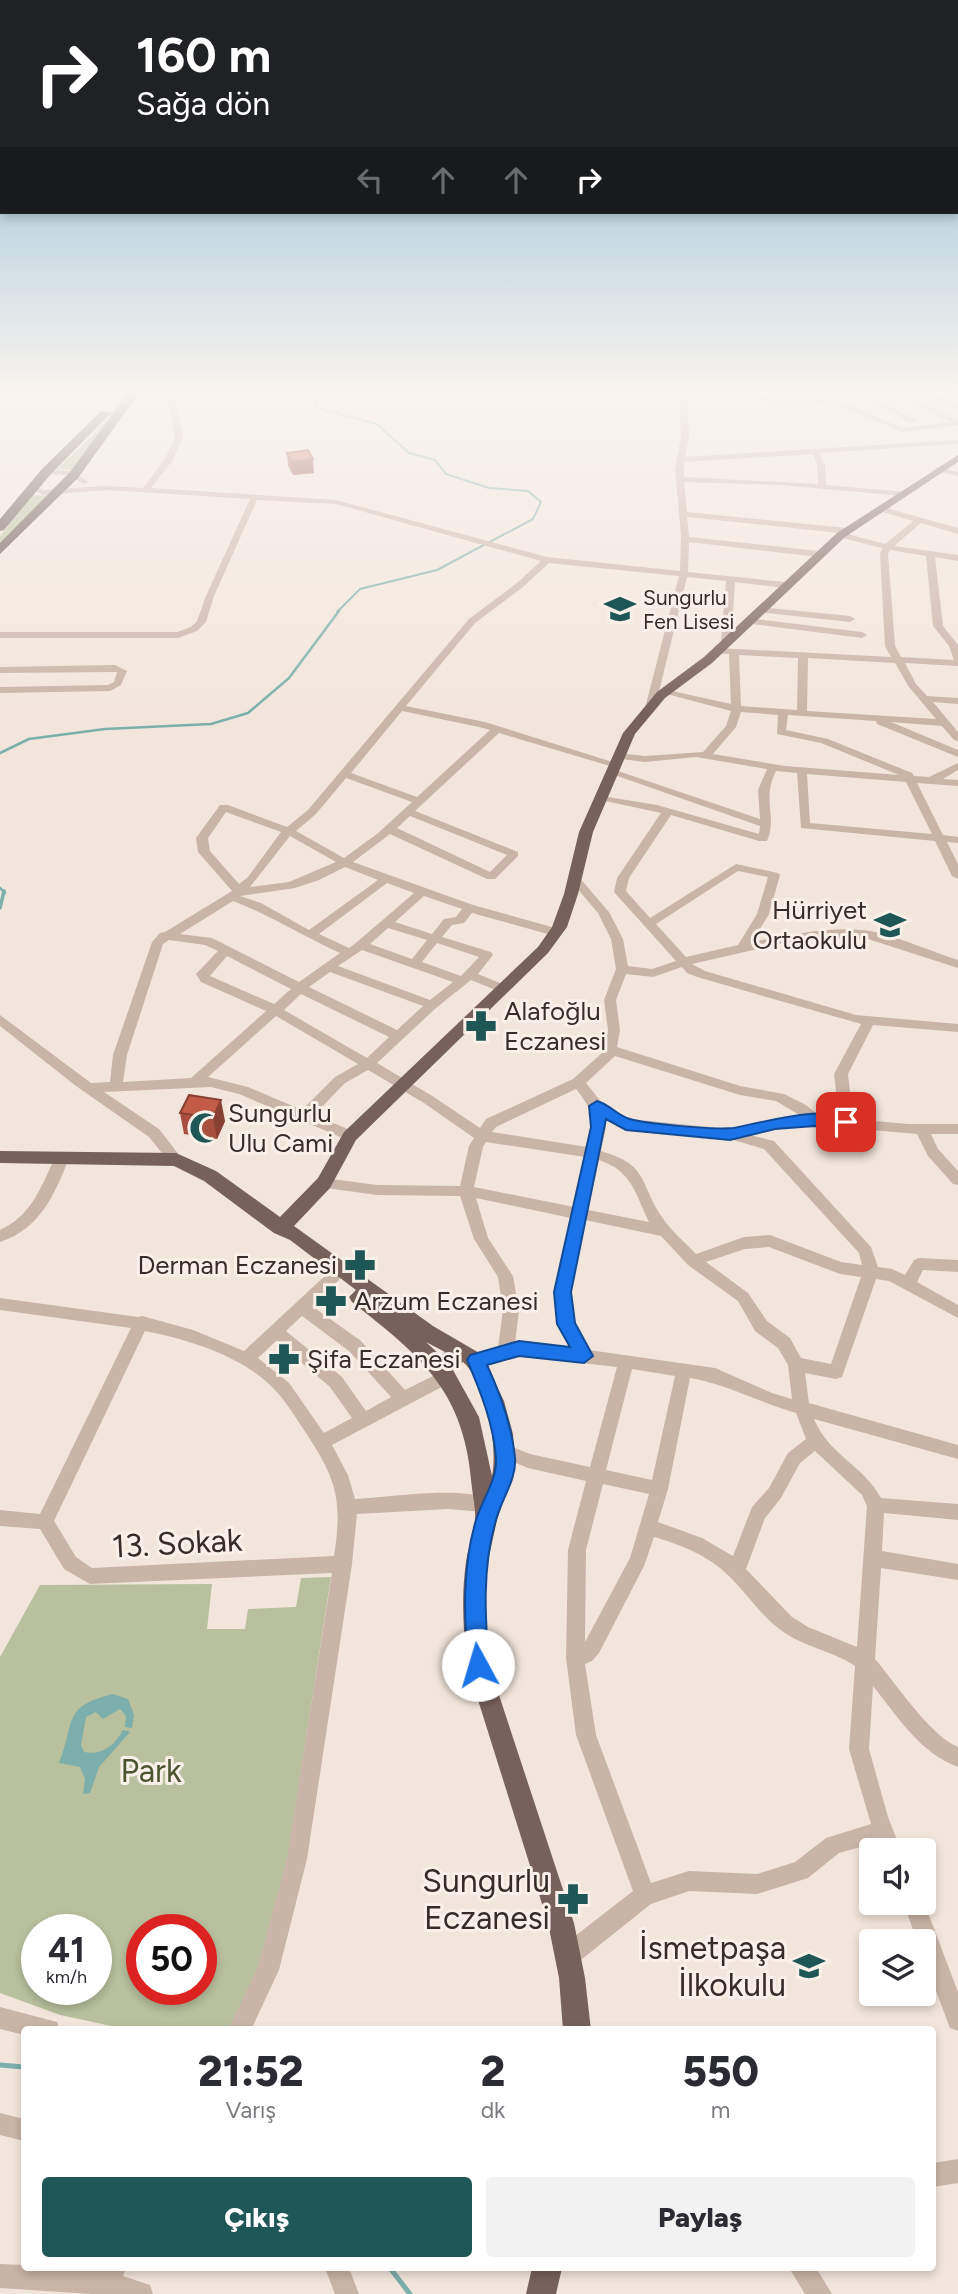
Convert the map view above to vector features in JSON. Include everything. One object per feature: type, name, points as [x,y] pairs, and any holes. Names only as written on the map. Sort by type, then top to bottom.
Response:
[{"type":"highway","points":[[0,527],[23,499]]},
{"type":"highway","points":[[0,550],[52,499]]},
{"type":"main road","points":[[577,2026],[569,1955],[478,1665],[474,1632],[475,1585],[485,1512],[478,1446],[468,1414],[448,1379],[406,1333],[289,1244],[289,1232],[350,1136],[400,1084],[543,950],[555,932],[571,894],[578,855],[600,796],[629,733],[666,691],[725,648],[747,621],[819,554],[844,533],[895,499]]},
{"type":"main road","points":[[0,1157],[176,1160],[210,1176],[426,1332],[471,1356],[488,1384],[505,1451],[503,1477],[485,1512]]},
{"type":"main road","points":[[448,1379],[453,1357],[471,1356]]},
{"type":"main road","points":[[448,1379],[475,1394],[488,1384]]},
{"type":"main road","points":[[478,1446],[505,1451]]},
{"type":"main road","points":[[541,2294],[546,2271]]},
{"type":"street","points":[[0,635],[178,635],[191,631],[201,622],[254,499]]},
{"type":"street","points":[[291,499],[349,504],[547,561],[785,585]]},
{"type":"street","points":[[650,708],[684,573],[682,499]]},
{"type":"street","points":[[879,509],[958,531]]},
{"type":"street","points":[[684,514],[844,533],[887,547],[958,558]]},
{"type":"street","points":[[887,547],[919,520]]},
{"type":"street","points":[[685,539],[819,554]]},
{"type":"street","points":[[887,547],[890,646],[924,699],[958,738]]},
{"type":"street","points":[[725,648],[803,656],[958,661],[954,646],[941,630],[936,618],[930,554]]},
{"type":"street","points":[[116,1086],[120,1055],[134,1019],[142,981],[154,948],[164,936],[235,894],[252,879],[289,831],[312,812],[472,621],[547,561]]},
{"type":"street","points":[[705,756],[734,722],[737,709],[725,648],[731,578]]},
{"type":"street","points":[[760,610],[850,619]]},
{"type":"street","points":[[747,621],[862,635]]},
{"type":"street","points":[[941,630],[958,630]]},
{"type":"street","points":[[802,712],[803,656]]},
{"type":"street","points":[[0,670],[115,668],[122,671],[118,683],[110,688],[0,690]]},
{"type":"street","points":[[666,691],[737,709],[945,723]]},
{"type":"street","points":[[924,699],[958,701]]},
{"type":"street","points":[[400,708],[498,729],[614,764],[767,825]]},
{"type":"street","points":[[783,711],[781,732],[854,752],[905,773],[911,779],[957,872]]},
{"type":"street","points":[[870,717],[958,754]]},
{"type":"street","points":[[235,894],[274,889],[321,875],[345,863],[391,830],[498,729]]},
{"type":"street","points":[[614,764],[645,759],[705,756],[802,771],[958,783]]},
{"type":"street","points":[[931,781],[958,765]]},
{"type":"street","points":[[600,796],[668,811],[763,839],[767,825],[761,789],[773,767]]},
{"type":"street","points":[[802,771],[805,826],[958,840]]},
{"type":"street","points":[[344,774],[419,801]]},
{"type":"street","points":[[503,989],[310,935],[235,894],[201,845],[202,838],[214,817],[225,807],[289,831],[345,863],[386,879],[469,908],[555,932]]},
{"type":"street","points":[[668,811],[623,878],[620,892],[691,970],[840,1016],[958,1028]]},
{"type":"street","points":[[391,830],[491,877],[514,854],[408,812]]},
{"type":"street","points":[[650,923],[736,867],[774,875],[763,914],[742,948]]},
{"type":"street","points":[[506,1350],[511,1310],[506,1276],[481,1239],[466,1191],[475,1146],[491,1123],[578,1082],[609,1054],[614,1030],[610,1000],[622,969],[617,939],[603,912],[574,878]]},
{"type":"street","points":[[310,935],[386,879]]},
{"type":"street","points":[[195,1083],[300,988],[355,949],[423,891]]},
{"type":"street","points":[[414,964],[448,922],[460,919],[469,908]]},
{"type":"street","points":[[302,1118],[340,1080],[367,1065],[397,1035],[467,978],[487,955],[386,923]]},
{"type":"street","points":[[622,969],[653,973],[686,962],[784,939],[843,934],[869,935],[958,964]]},
{"type":"street","points":[[164,936],[203,939],[397,1035]]},
{"type":"street","points":[[226,950],[204,969],[205,979],[275,1010],[429,1100],[482,1136],[592,1153],[620,1162],[637,1180],[656,1221],[694,1261],[743,1297],[761,1326],[785,1343],[796,1364],[802,1409],[815,1441],[868,1490],[876,1506],[863,1660],[859,1749],[886,1838]]},
{"type":"street","points":[[328,967],[432,1005]]},
{"type":"street","points":[[0,1018],[89,1088],[154,1133],[176,1160]]},
{"type":"street","points":[[846,1122],[841,1074],[869,1021]]},
{"type":"street","points":[[610,1050],[667,1065],[729,1087],[782,1095],[815,1120]]},
{"type":"street","points":[[89,1088],[211,1082],[243,1090],[302,1118],[350,1136]]},
{"type":"street","points":[[578,1082],[597,1106],[626,1124],[730,1134],[769,1145],[866,1251],[871,1271],[836,1372],[796,1364]]},
{"type":"street","points":[[584,1356],[566,1324],[562,1292],[599,1127],[597,1106]]},
{"type":"street","points":[[730,1134],[775,1124],[815,1120],[920,1129],[958,1129]]},
{"type":"street","points":[[920,1129],[933,1152],[958,1180]]},
{"type":"street","points":[[0,1236],[22,1226],[37,1213],[62,1158]]},
{"type":"street","points":[[320,1187],[466,1191],[666,1231]]},
{"type":"street","points":[[694,1261],[744,1242],[770,1241],[840,1268],[892,1275],[958,1312]]},
{"type":"street","points":[[908,1284],[919,1264],[958,1266]]},
{"type":"street","points":[[246,1359],[333,1277]]},
{"type":"street","points":[[0,1304],[142,1322],[175,1329],[246,1359],[273,1377],[287,1392],[336,1467],[349,1507],[297,1858],[268,1970],[241,2026]]},
{"type":"street","points":[[301,1307],[355,1346],[403,1399]]},
{"type":"street","points":[[0,1518],[45,1522],[142,1322]]},
{"type":"street","points":[[275,1331],[337,1382],[364,1421]]},
{"type":"street","points":[[471,1356],[519,1349],[626,1361],[715,1375],[769,1399],[958,1452]]},
{"type":"street","points":[[626,1361],[577,1550],[575,1658],[586,1735],[645,1895]]},
{"type":"street","points":[[575,1658],[589,1652],[619,1601],[638,1560],[659,1489],[684,1370]]},
{"type":"street","points":[[322,1443],[403,1399],[448,1379]]},
{"type":"street","points":[[736,1572],[758,1513],[775,1493],[794,1458],[815,1441]]},
{"type":"street","points":[[505,1451],[527,1461],[659,1489]]},
{"type":"street","points":[[349,1507],[448,1502],[485,1512]]},
{"type":"street","points":[[876,1506],[958,1512]]},
{"type":"street","name":"13. Sokak","points":[[45,1522],[70,1563],[90,1576],[342,1564]]},
{"type":"street","points":[[648,1527],[695,1543],[736,1572],[764,1604],[794,1629],[863,1660],[926,1735],[952,1757],[958,1757]]},
{"type":"street","points":[[872,1558],[958,1572]]},
{"type":"street","points":[[569,1955],[645,1895],[689,1881],[757,1884],[801,1871],[833,1845],[859,1843]]},
{"type":"street","points":[[918,1915],[958,2020]]},
{"type":"street","points":[[0,2018],[33,2026]]},
{"type":"street","points":[[0,2124],[21,2129]]},
{"type":"street","points":[[936,2175],[958,2171]]},
{"type":"street","points":[[338,2271],[347,2294]]},
{"type":"street","points":[[803,2271],[820,2294]]},
{"type":"street","points":[[0,2276],[109,2282],[141,2294]]},
{"type":"green space","points":[[29,499],[47,499],[0,545],[0,536]]},
{"type":"green space","name":"Park","points":[[331,1577],[288,1856],[257,1979],[231,2026],[111,2026],[60,2015],[33,2005],[112,2005],[112,1914],[21,1914],[21,2001],[0,1993],[0,1657],[40,1585],[212,1584],[207,1629],[245,1629],[248,1609],[296,1607],[301,1578]]},
{"type":"water","points":[[113,1694],[128,1699],[134,1715],[132,1728],[125,1727],[126,1716],[120,1709],[103,1719],[96,1712],[86,1717],[81,1745],[84,1752],[102,1751],[112,1745],[123,1730],[130,1732],[99,1767],[90,1793],[83,1794],[85,1779],[80,1767],[59,1763],[70,1726],[78,1710],[85,1704]]},
{"type":"building","points":[[189,1095],[221,1100],[213,1118],[180,1113]]},
{"type":"waterway","points":[[337,612],[360,589],[437,570],[533,519],[541,502],[538,499]]},
{"type":"waterway","points":[[0,753],[29,739],[105,729],[211,724],[248,713],[289,678],[339,611]]},
{"type":"waterway","points":[[0,888],[4,892]]},
{"type":"waterway","points":[[0,908],[4,892]]},
{"type":"waterway","points":[[0,2065],[21,2067]]},
{"type":"waterway","points":[[392,2271],[410,2294]]},
{"type":"place","name":"Sungurlu Fen Lisesi","points":[[620,609]]},
{"type":"place","name":"Hürriyet Ortaokulu","points":[[890,925]]},
{"type":"place","name":"Alafoğlu Eczanesi","points":[[481,1026]]},
{"type":"place","name":"Sungurlu Ulu Cami","points":[[205,1128]]},
{"type":"place","name":"Derman Eczanesi","points":[[360,1265]]},
{"type":"place","name":"Arzum Eczanesi","points":[[331,1301]]},
{"type":"place","name":"Şifa Eczanesi","points":[[284,1359]]},
{"type":"place","name":"Sungurlu Eczanesi","points":[[573,1899]]},
{"type":"place","name":"İsmetpaşa İlkokulu","points":[[809,1966]]},
{"type":"route","points":[[478,1665],[474,1632],[478,1557],[486,1520],[503,1477],[505,1451],[491,1393],[476,1360],[506,1350],[519,1349],[584,1356],[566,1324],[562,1292],[599,1127],[597,1106],[626,1124],[730,1134],[775,1124],[815,1120],[846,1122]]}]
